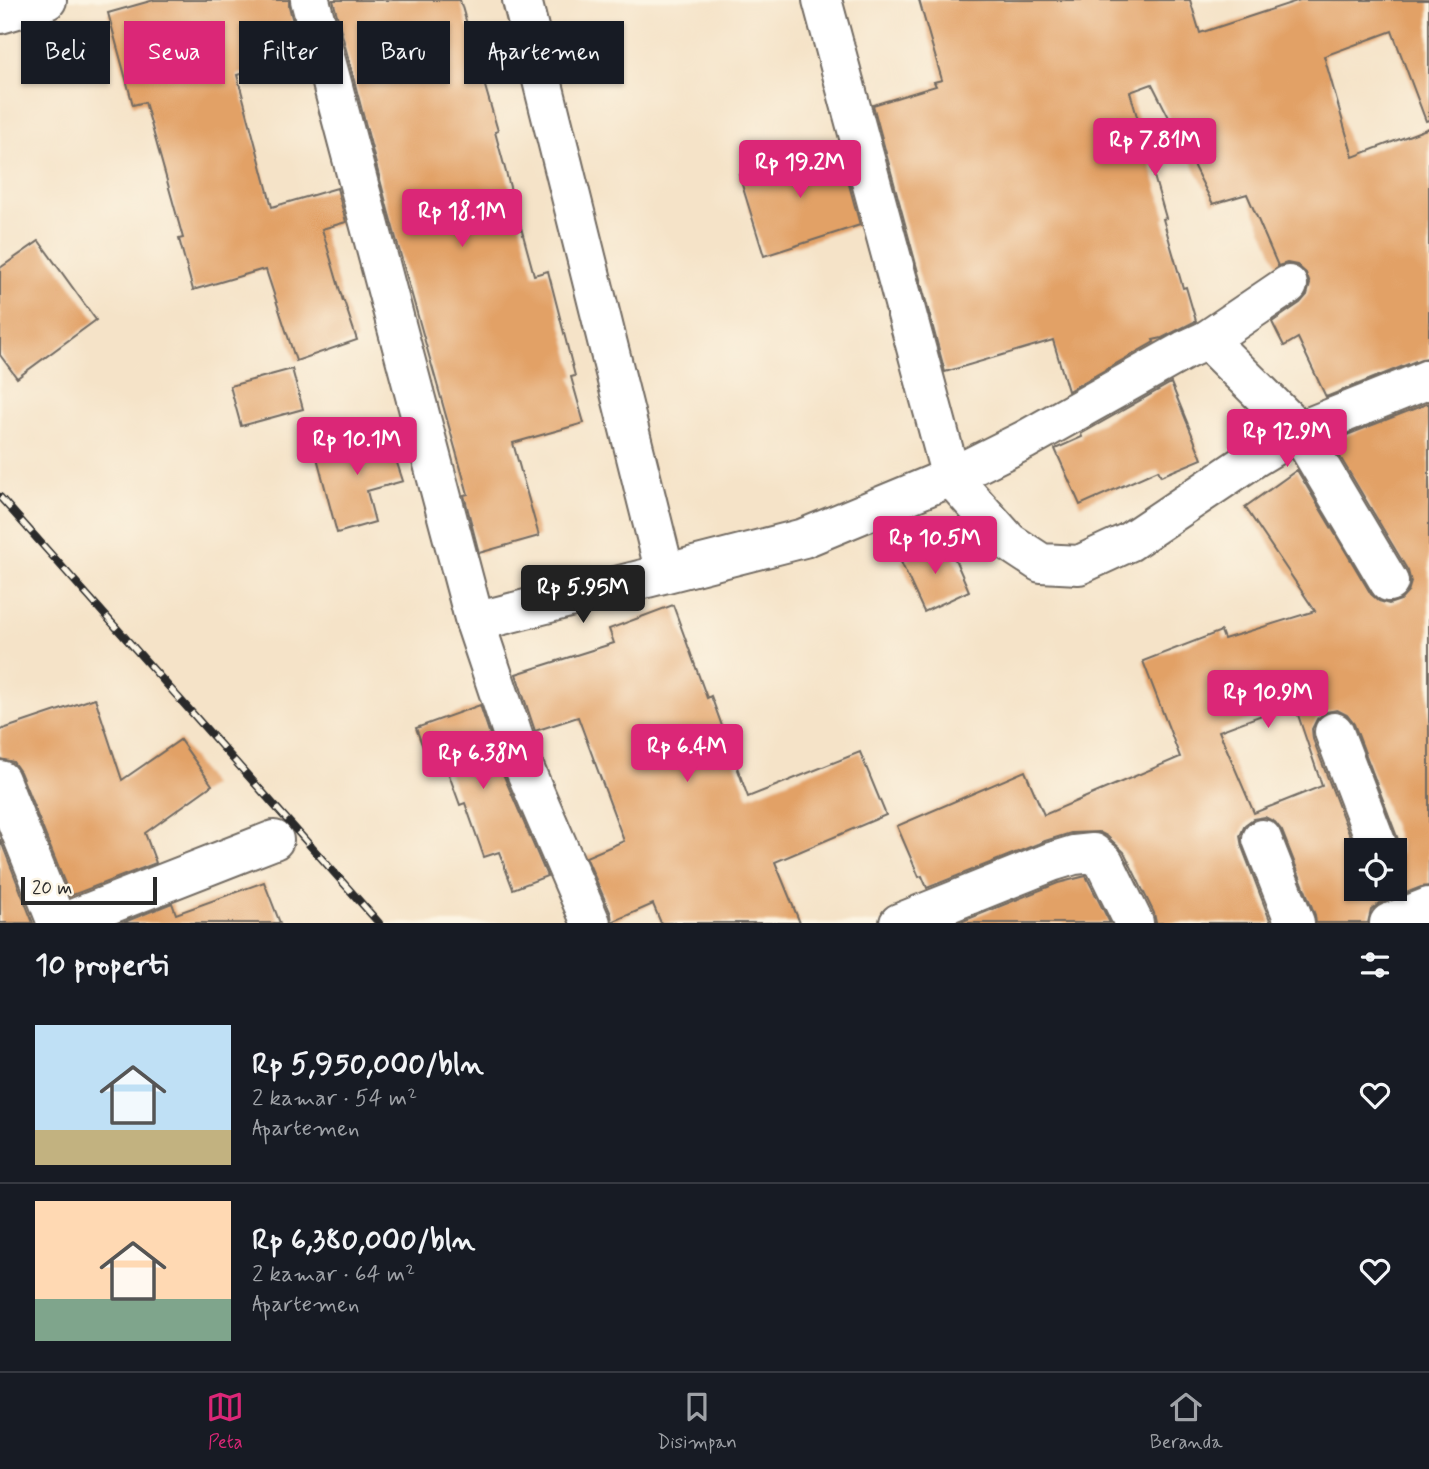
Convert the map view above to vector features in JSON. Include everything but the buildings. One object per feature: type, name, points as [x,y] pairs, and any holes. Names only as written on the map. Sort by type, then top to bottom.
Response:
[{"type":"street","points":[[0,15],[47,0]]},
{"type":"street","points":[[310,0],[475,622],[523,765],[591,923]]},
{"type":"street","points":[[522,0],[665,573]]},
{"type":"street","points":[[822,0],[951,477],[1009,542],[1041,563],[1079,565],[1129,542],[1299,431],[1429,379]]},
{"type":"street","points":[[475,622],[804,538],[951,477],[1026,440],[1207,340],[1288,285]]},
{"type":"street","points":[[1207,340],[1299,431],[1389,582]]},
{"type":"street","points":[[1334,732],[1374,838]]},
{"type":"street","points":[[0,780],[57,923]]},
{"type":"street","points":[[1262,839],[1295,923]]},
{"type":"street","points":[[62,923],[274,840]]},
{"type":"street","points":[[899,923],[1051,862],[1093,853],[1104,862],[1134,923]]},
{"type":"railway","points":[[0,497],[379,923]]}]
